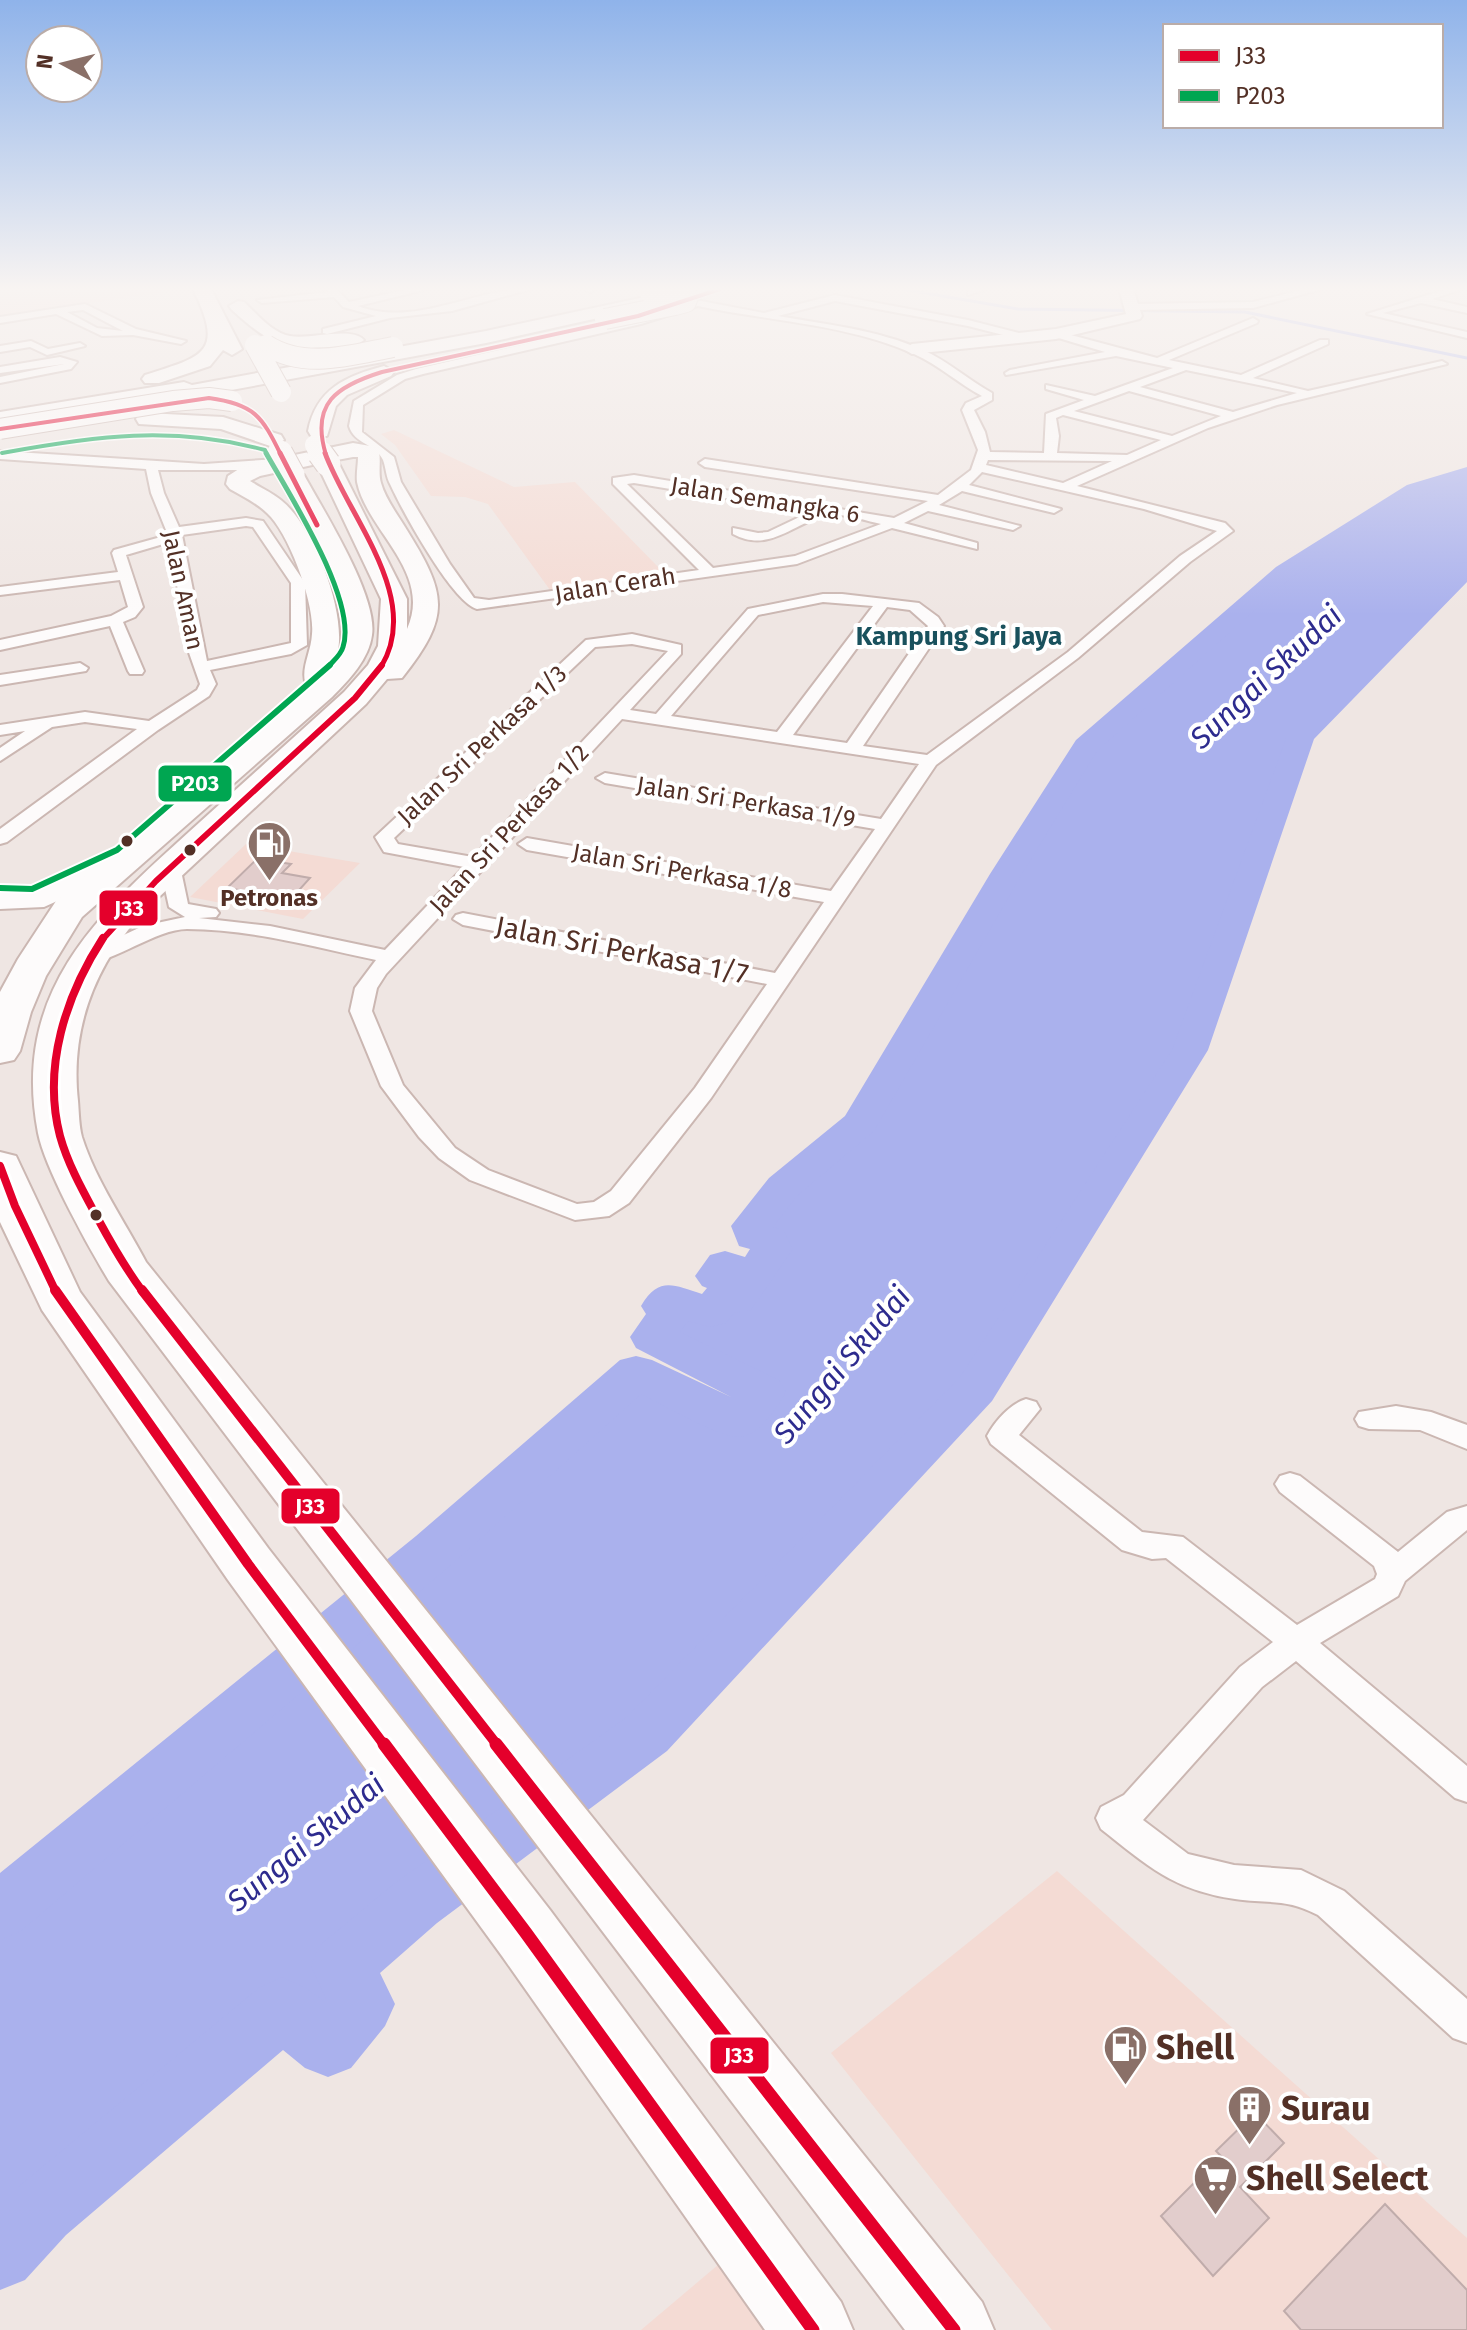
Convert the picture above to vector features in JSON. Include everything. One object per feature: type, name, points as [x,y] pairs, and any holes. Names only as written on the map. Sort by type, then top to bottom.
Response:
[{"type":"highway","points":[[0,407],[53,398]]},
{"type":"highway","points":[[0,426],[31,416],[123,398]]},
{"type":"highway","points":[[0,426],[187,398]]},
{"type":"highway","points":[[0,407],[31,416],[179,404],[207,398]]},
{"type":"highway","points":[[0,426],[210,398]]},
{"type":"highway","points":[[0,440],[179,408],[213,398]]},
{"type":"highway","points":[[255,398],[272,438],[355,602],[359,628],[354,653],[322,691],[69,909],[62,958],[73,984],[58,1029],[55,1077],[60,1136],[126,1270],[954,2330]]},
{"type":"highway","points":[[286,398],[323,451]]},
{"type":"highway","points":[[0,1051],[4,1029],[62,958],[112,922],[355,698],[381,668],[392,646],[394,599],[323,451],[312,418],[314,406],[323,398]]},
{"type":"highway","points":[[323,451],[321,412],[332,398]]},
{"type":"highway","points":[[0,440],[132,420],[176,418],[223,423],[272,438]]},
{"type":"highway","points":[[322,691],[317,671],[326,654],[329,633],[323,597],[282,515],[274,506],[238,484],[240,476],[253,470],[368,452],[368,484],[426,586],[426,616],[421,634],[398,666],[381,684],[355,698]]},
{"type":"highway","points":[[0,1166],[15,1206],[59,1298],[248,1564],[526,1933],[813,2330]]},
{"type":"street","points":[[366,443],[353,428],[358,403],[367,398]]},
{"type":"street","points":[[981,462],[977,424],[968,410],[970,405],[988,398]]},
{"type":"street","points":[[1088,398],[1093,399]]},
{"type":"street","points":[[1050,457],[1053,436],[1050,416],[1097,398]]},
{"type":"street","points":[[1167,398],[1234,416]]},
{"type":"street","points":[[981,462],[1066,486],[1171,439],[1290,398]]},
{"type":"street","points":[[1059,411],[1171,439]]},
{"type":"street","points":[[0,455],[62,455],[152,468],[253,466],[366,443]]},
{"type":"street","name":"Jalan Cerah","points":[[366,443],[388,457],[395,482],[443,565],[469,601],[477,605],[797,560],[893,523],[934,503],[959,486],[981,462]]},
{"type":"street","points":[[981,462],[1050,457],[1128,458]]},
{"type":"street","points":[[705,463],[934,503],[1013,526]]},
{"type":"street","name":"Jalan Aman","points":[[152,468],[151,481],[174,534],[193,647],[208,684],[203,693],[152,726]]},
{"type":"street","name":"Jalan Semangka 6","points":[[708,571],[617,481],[634,479],[826,509],[893,523],[972,546]]},
{"type":"street","points":[[959,486],[1054,509]]},
{"type":"street","name":"Jalan Sri Perkasa 1/2","points":[[676,648],[395,951],[366,988],[361,1011],[392,1086],[447,1153],[479,1175],[575,1212],[600,1210],[620,1197],[703,1093],[930,761],[1073,655],[1185,559],[1226,531],[1220,526],[1164,510],[1066,486]]},
{"type":"street","points":[[738,531],[749,538],[762,537],[826,509]]},
{"type":"street","points":[[0,645],[130,614],[136,607],[119,553],[122,550],[174,534],[253,522],[258,524],[298,583],[299,645],[286,651],[200,667]]},
{"type":"street","points":[[0,591],[126,575]]},
{"type":"street","points":[[660,719],[753,612],[823,598],[914,606],[933,620],[936,626],[852,749]]},
{"type":"street","points":[[782,738],[883,602]]},
{"type":"street","points":[[115,620],[136,671]]},
{"type":"street","name":"Jalan Sri Perkasa 1/3","points":[[478,864],[391,848],[384,837],[591,643],[632,639],[676,648]]},
{"type":"street","points":[[0,680],[80,668]]},
{"type":"street","points":[[618,713],[930,761]]},
{"type":"street","points":[[0,730],[85,717],[152,726]]},
{"type":"street","points":[[0,756],[49,722]]},
{"type":"street","points":[[0,838],[152,726]]},
{"type":"street","name":"Jalan Sri Perkasa 1/9","points":[[605,778],[886,825]]},
{"type":"street","name":"Jalan Sri Perkasa 1/8","points":[[527,844],[837,898]]},
{"type":"street","points":[[0,900],[34,901],[124,860]]},
{"type":"street","points":[[170,866],[179,907],[188,912],[262,918],[395,951]]},
{"type":"street","points":[[0,914],[19,915],[30,921],[62,958],[150,930],[185,923],[395,951]]},
{"type":"street","name":"Jalan Sri Perkasa 1/7","points":[[463,919],[781,980]]},
{"type":"street","points":[[1026,1409],[1001,1436],[1133,1542],[1152,1547],[1172,1546],[1296,1642],[1467,1787]]},
{"type":"street","points":[[1369,1419],[1391,1415],[1421,1417],[1467,1438]]},
{"type":"street","points":[[1290,1484],[1386,1559],[1392,1574]]},
{"type":"street","points":[[1467,1518],[1458,1520],[1392,1574],[1387,1587],[1296,1642],[1251,1677],[1136,1806],[1113,1818],[1179,1868],[1234,1882],[1301,1887],[1331,1903],[1467,2024]]},
{"type":"shaded area","points":[[394,430],[514,487],[575,482],[664,573],[550,590],[488,504],[465,497],[431,496],[395,445],[381,434]]},
{"type":"shaded area","points":[[246,844],[360,863],[303,919],[190,897]]},
{"type":"shaded area","points":[[1057,1871],[1467,2238],[1467,2330],[1052,2330],[831,2053]]},
{"type":"shaded area","points":[[725,2259],[776,2330],[641,2330]]},
{"type":"water","name":"Sungai Skudai","points":[[1467,473],[1467,569],[1301,736],[1190,1050],[976,1389],[647,1734],[416,1903],[343,1965],[363,2004],[328,2045],[281,2009],[42,2211],[0,2255],[0,1911],[434,1550],[636,1372],[737,1419],[762,1392],[652,1337],[673,1311],[663,1306],[669,1299],[711,1312],[726,1295],[736,1298],[746,1286],[717,1276],[725,1265],[755,1275],[772,1249],[768,1240],[754,1236],[752,1226],[783,1187],[860,1123],[1006,874],[1086,746],[1284,572],[1415,490]]},
{"type":"building","name":"Petronas","points":[[257,859],[291,864],[282,873],[310,878],[291,899],[227,888]]},
{"type":"building","name":"Shell Select","points":[[1255,2113],[1284,2143],[1240,2187],[1269,2218],[1213,2276],[1161,2216],[1221,2156],[1216,2151]]},
{"type":"building","points":[[1385,2204],[1467,2290],[1467,2330],[1301,2330],[1284,2311]]},
{"type":"waterway","points":[[0,1911],[434,1550],[636,1372],[737,1420],[763,1392],[652,1337],[673,1310],[663,1306],[669,1299],[710,1312],[726,1295],[736,1299],[747,1286],[717,1276],[725,1265],[755,1275],[772,1249],[768,1240],[754,1236],[752,1226],[783,1187],[860,1123],[1006,874],[1086,746],[1284,572],[1415,490],[1467,473]]},
{"type":"waterway","points":[[0,2255],[42,2211],[282,2009],[328,2045],[363,2004],[342,1966],[416,1903],[647,1734],[976,1389],[1190,1050],[1301,736],[1467,569]]},
{"type":"transit line","name":"J33","points":[[0,429],[173,401],[209,398],[232,401],[264,420],[317,525]]},
{"type":"transit line","name":"J33","points":[[330,398],[325,406],[321,426],[324,450],[393,599],[395,610],[390,650],[377,672],[355,698],[156,881],[104,937],[83,969],[68,1003],[58,1041],[57,1119],[61,1139],[74,1173],[126,1270],[954,2330]]},
{"type":"transit line","name":"P203","points":[[0,888],[32,889],[117,850],[319,677],[343,648],[346,630],[332,578],[265,450],[198,435],[165,433],[69,441],[2,453]]},
{"type":"transit line","name":"J33","points":[[0,1166],[15,1206],[59,1298],[248,1564],[526,1933],[813,2330]]},
{"type":"place","name":"Petronas","points":[[269,883]]},
{"type":"place","name":"Shell","points":[[1125,2086]]},
{"type":"place","name":"Surau","points":[[1250,2147]]},
{"type":"place","name":"Shell Select","points":[[1215,2217]]},
{"type":"district","name":"Kampung Sri Jaya","points":[[959,636]]}]
